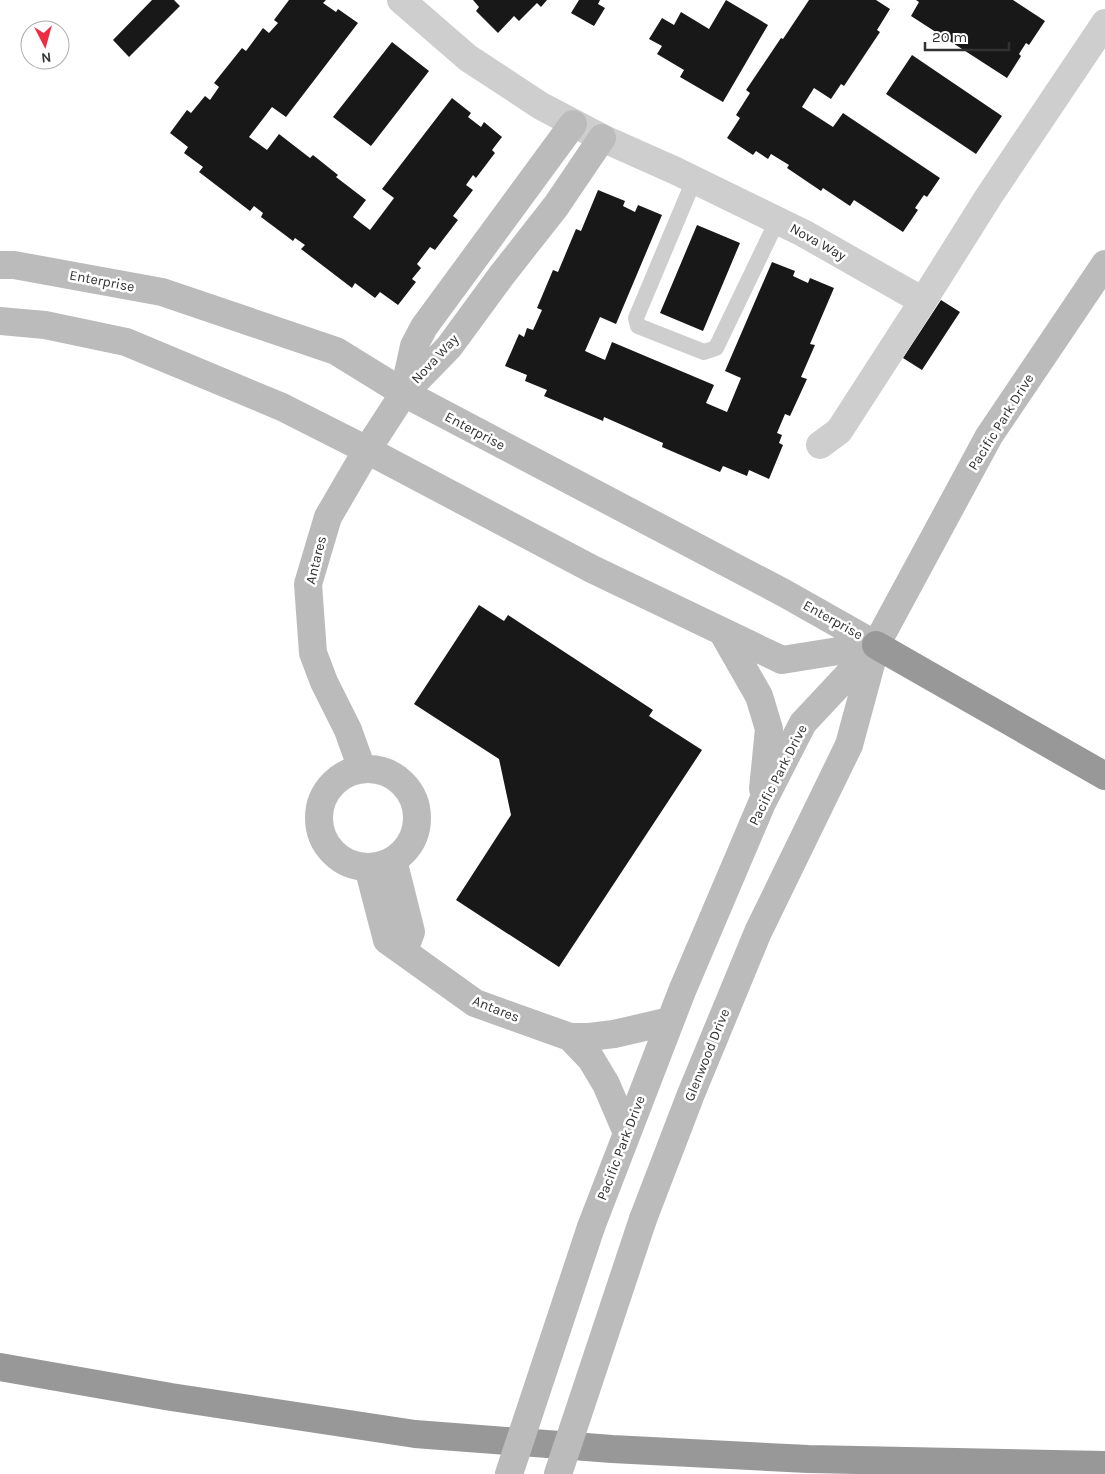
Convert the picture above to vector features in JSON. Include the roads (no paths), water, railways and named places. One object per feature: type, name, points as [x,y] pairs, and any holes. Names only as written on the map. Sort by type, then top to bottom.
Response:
[{"type":"highway","points":[[876,645],[1105,776]]},
{"type":"highway","points":[[0,1367],[170,1396],[415,1434],[612,1449],[808,1459],[1105,1465]]},
{"type":"main road","name":"Nova Way","points":[[404,393],[414,346],[424,327],[573,124]]},
{"type":"main road","name":"Nova Way","points":[[404,393],[450,347],[501,276],[556,206],[602,138]]},
{"type":"main road","name":"Pacific Park Drive","points":[[509,1474],[591,1227],[670,1020],[762,802],[803,723],[876,645],[989,436],[1105,264]]},
{"type":"main road","name":"Enterprise","points":[[0,265],[14,265],[162,292],[336,351],[404,393],[784,593],[876,645]]},
{"type":"main road","name":"Enterprise","points":[[0,321],[44,325],[126,342],[282,407],[592,569],[782,660],[876,645]]},
{"type":"main road","name":"Antares","points":[[362,769],[348,730],[324,682],[313,653],[308,584],[328,517],[367,450],[404,393]]},
{"type":"main road","points":[[723,633],[759,696],[769,729],[762,802]]},
{"type":"main road","name":"Glenwood Drive","points":[[558,1474],[643,1218],[691,1094],[758,932],[849,745],[876,645]]},
{"type":"main road","points":[[362,769],[376,769],[394,777],[409,790],[416,803],[418,817],[416,831],[410,844],[400,855],[380,863],[346,862],[335,854],[326,842],[320,829],[319,815],[322,801],[328,789],[349,772],[362,769]]},
{"type":"main road","name":"Antares","points":[[380,863],[411,932],[404,951],[475,1003],[570,1037]]},
{"type":"main road","points":[[570,1037],[589,1038],[614,1034],[670,1020]]},
{"type":"main road","points":[[570,1037],[591,1059],[606,1084],[627,1133]]},
{"type":"street","name":"Nova Way","points":[[401,0],[468,58],[573,124],[803,233],[923,301]]},
{"type":"street","points":[[820,445],[838,431],[923,301],[988,196],[1105,23]]},
{"type":"lane","points":[[694,180],[636,318],[638,326],[704,352],[716,348],[777,221]]}]
